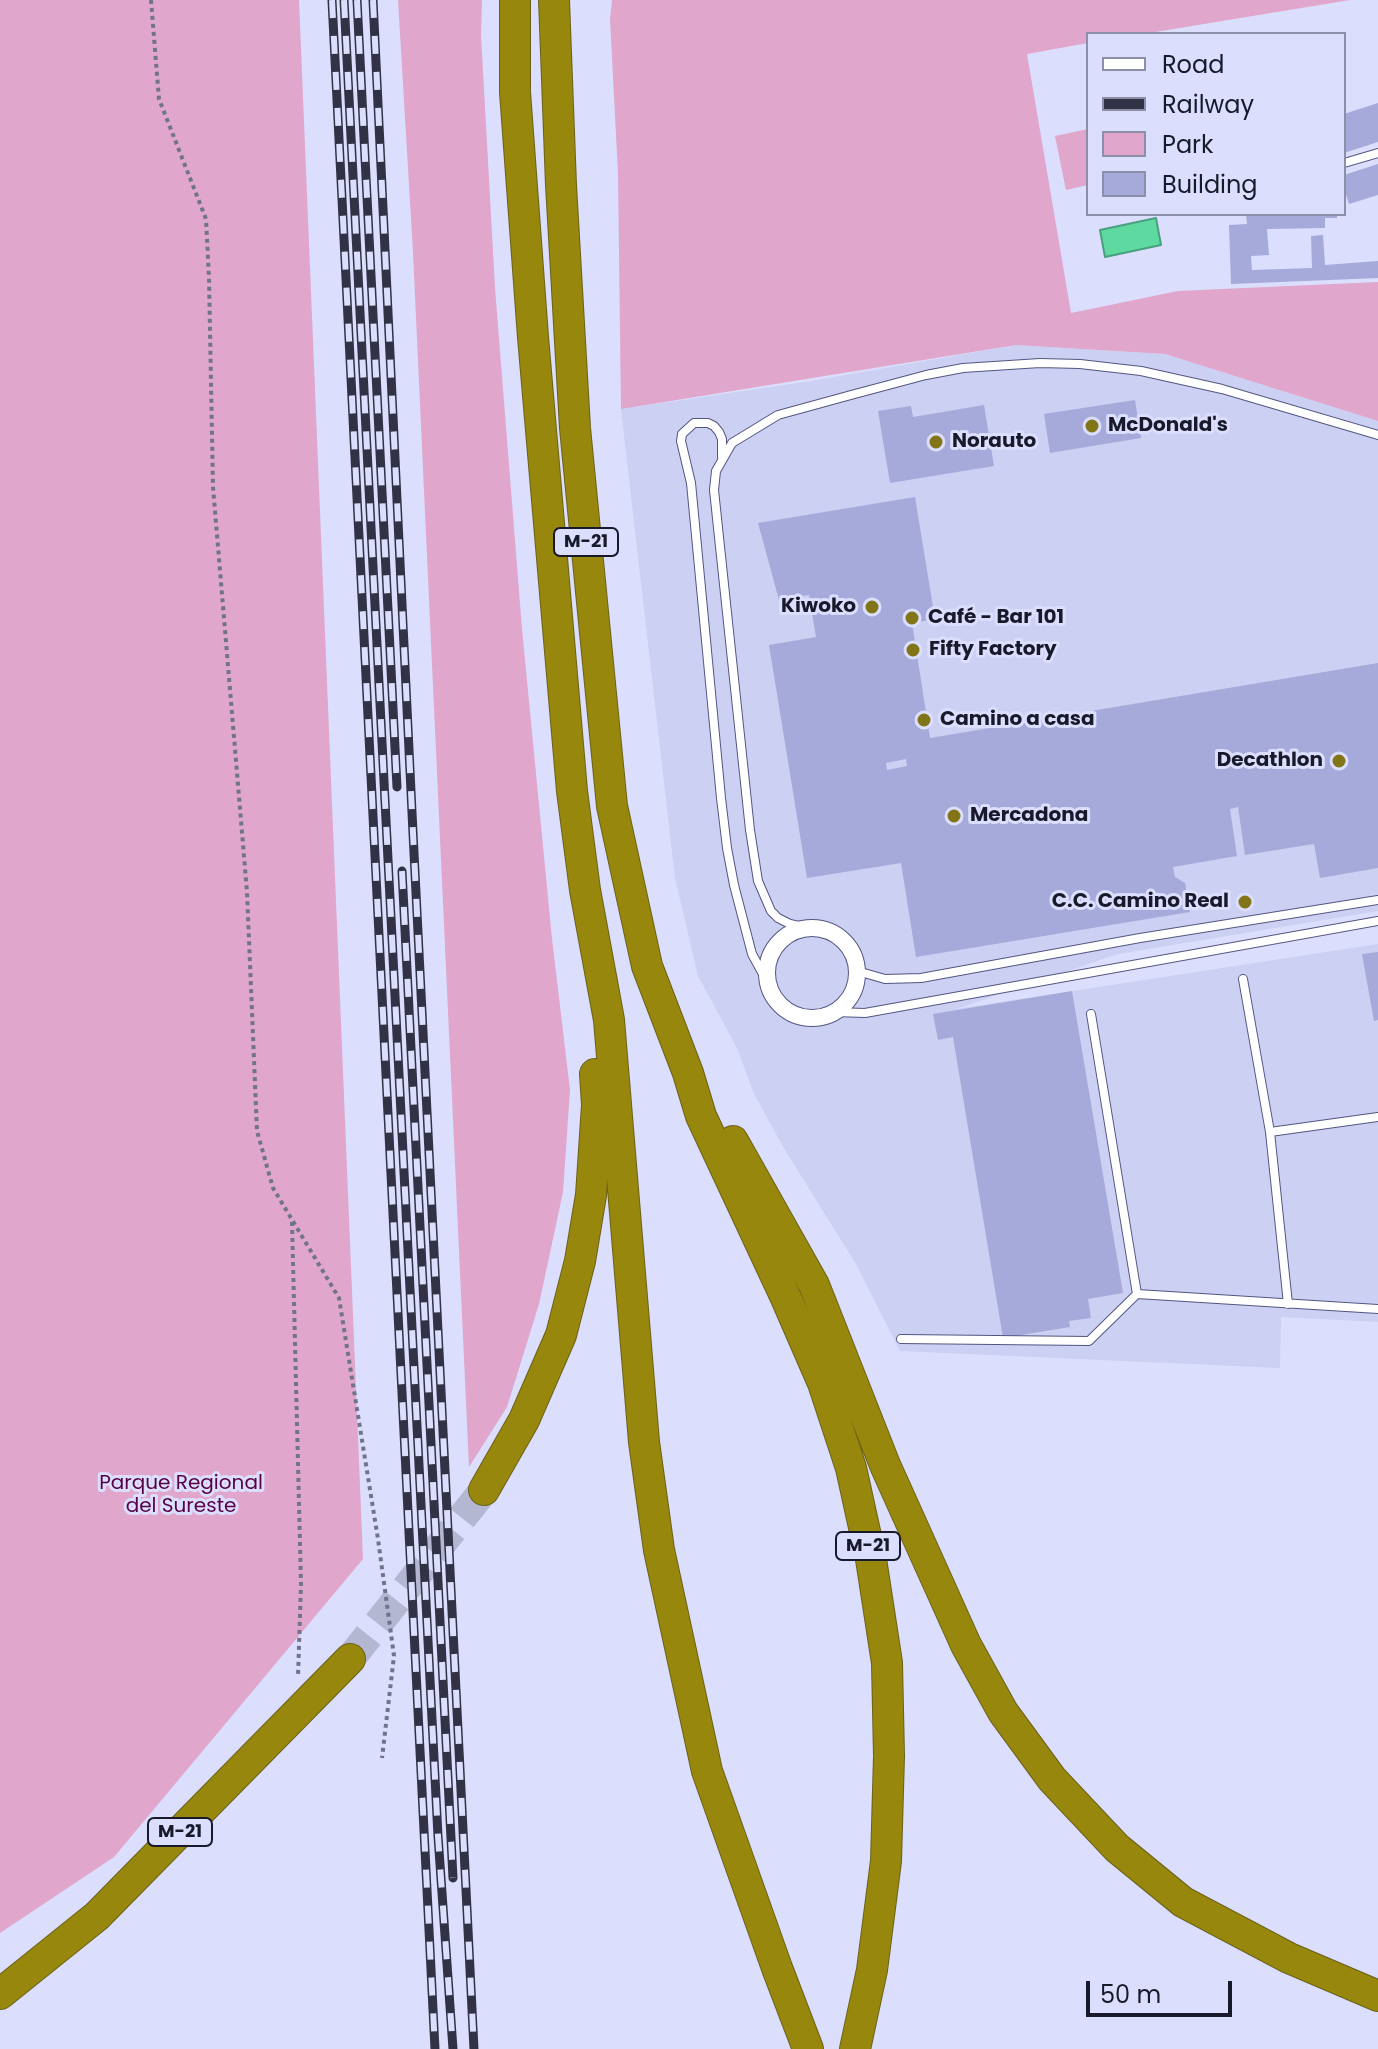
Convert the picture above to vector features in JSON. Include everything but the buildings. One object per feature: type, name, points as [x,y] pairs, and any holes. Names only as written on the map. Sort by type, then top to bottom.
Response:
[{"type":"highway","name":"M-21","points":[[515,0],[515,92],[572,791],[585,890],[609,1020],[644,1442],[659,1550],[707,1771],[808,2049]]},
{"type":"highway","name":"M-21","points":[[554,0],[575,428],[612,806],[647,966],[701,1116],[823,1383],[851,1468],[871,1559],[887,1663],[889,1756],[886,1861],[872,1970],[855,2049]]},
{"type":"highway","name":"M-21","points":[[484,1490],[524,1420],[561,1335],[580,1261],[591,1195],[597,1105],[585,890]]},
{"type":"highway","points":[[688,1073],[716,1111],[814,1285],[885,1465],[966,1645],[1003,1712],[1052,1779],[1117,1848],[1183,1902],[1289,1958],[1378,1996]]},
{"type":"highway","name":"M-21","points":[[0,1994],[97,1916],[350,1659]]},
{"type":"street","points":[[808,928],[836,935],[854,957],[857,971],[847,1002],[834,1012],[808,1018],[783,1008],[769,985],[767,969],[771,954],[780,941],[793,932],[808,928]]},
{"type":"lane","points":[[1346,162],[1378,153]]},
{"type":"lane","points":[[808,928],[778,918],[765,900],[758,881],[750,830],[714,490],[716,471],[732,443],[778,415],[926,375],[988,365],[1040,363],[1080,364],[1152,373],[1258,399],[1378,435]]},
{"type":"lane","points":[[722,458],[722,439],[714,426],[694,423],[682,434],[683,453],[691,483],[727,848],[752,954],[769,985]]},
{"type":"lane","points":[[857,971],[885,979],[921,978],[1140,938],[1378,900]]},
{"type":"lane","points":[[834,1012],[865,1013],[1378,921]]},
{"type":"lane","points":[[1243,979],[1270,1132],[1288,1304]]},
{"type":"lane","points":[[1091,1014],[1137,1294]]},
{"type":"lane","points":[[1270,1132],[1378,1117]]},
{"type":"lane","points":[[901,1339],[1089,1341],[1137,1294],[1378,1309]]},
{"type":"path","points":[[151,0],[159,99],[206,219],[213,487],[247,892],[257,1131],[273,1188],[339,1298],[394,1656],[382,1758]]},
{"type":"path","points":[[292,1220],[301,1584],[297,1684]]},
{"type":"shaded area","points":[[1156,218],[1161,245],[1105,257],[1100,230]]},
{"type":"shaded area","points":[[1016,345],[1165,354],[1378,421],[1378,911],[1118,954],[956,1009],[1378,944],[1378,1322],[1281,1317],[1280,1368],[900,1351],[856,1264],[754,1094],[737,1048],[698,976],[675,878],[621,409],[811,381]]},
{"type":"green space","name":"Parque Regional del Sureste","points":[[0,0],[299,0],[363,1559],[114,1857],[0,1933]]},
{"type":"green space","points":[[398,0],[482,0],[481,35],[495,288],[522,629],[570,1090],[563,1192],[539,1304],[507,1407],[469,1467],[413,252]]},
{"type":"green space","points":[[612,0],[1350,0],[1155,32],[1086,32],[1086,43],[1027,54],[1071,313],[1178,291],[1378,282],[1378,421],[1165,354],[1016,345],[621,409],[618,173],[610,19]]},
{"type":"green space","points":[[1086,129],[1086,185],[1066,190],[1055,136]]},
{"type":"tunnel","points":[[350,1659],[484,1490]]},
{"type":"railway","points":[[332,0],[435,2049]]},
{"type":"railway","points":[[344,0],[438,1836],[453,2049]]},
{"type":"railway","points":[[357,0],[397,787]]},
{"type":"railway","points":[[373,0],[474,2049]]},
{"type":"railway","points":[[402,871],[453,1878]]},
{"type":"place","name":"McDonald's","points":[[1092,426]]},
{"type":"place","name":"Norauto","points":[[936,442]]},
{"type":"place","name":"Kiwoko","points":[[872,607]]},
{"type":"place","name":"Café - Bar 101","points":[[912,618]]},
{"type":"place","name":"Fifty Factory","points":[[913,650]]},
{"type":"place","name":"Camino a casa","points":[[924,720]]},
{"type":"place","name":"Decathlon","points":[[1339,761]]},
{"type":"place","name":"Mercadona","points":[[954,816]]},
{"type":"place","name":"C.C. Camino Real","points":[[1245,902]]}]
